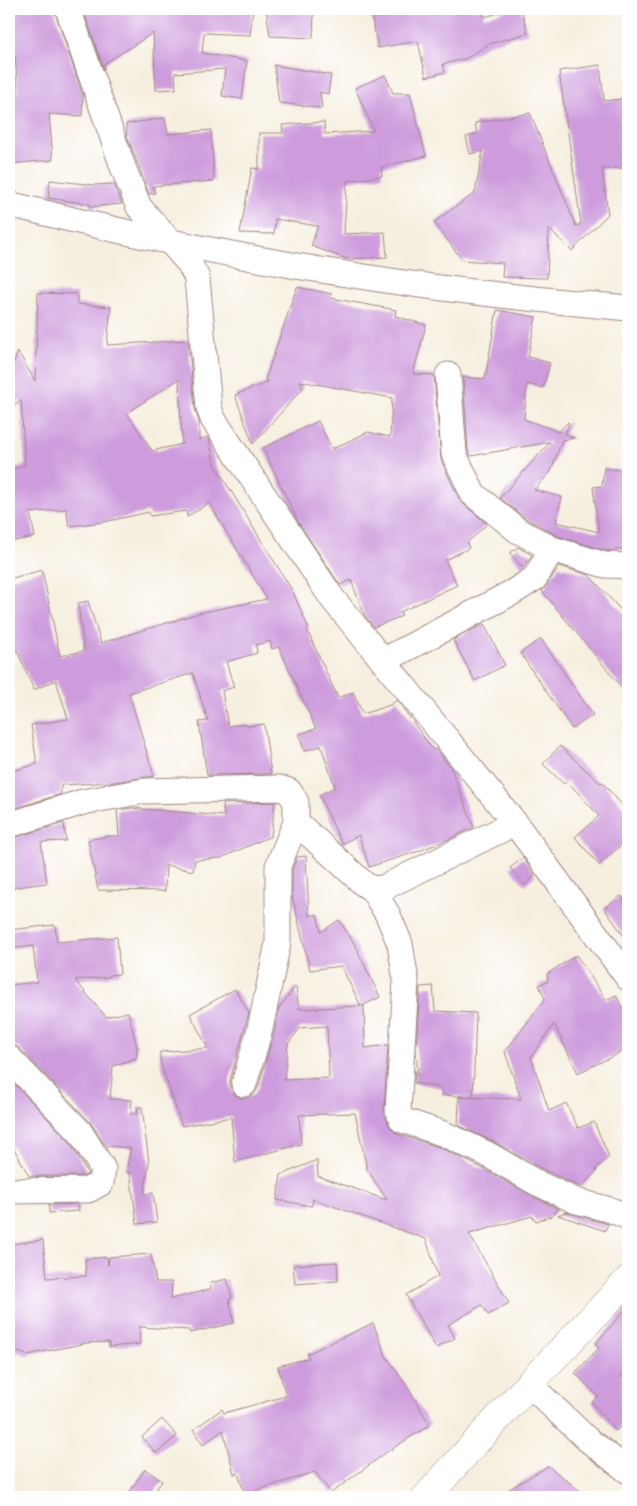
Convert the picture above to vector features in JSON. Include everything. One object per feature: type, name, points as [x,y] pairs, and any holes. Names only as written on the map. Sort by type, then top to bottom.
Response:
[{"type":"main road","points":[[426,1497],[529,1384],[628,1280]]},
{"type":"street","points":[[68,9],[108,126],[139,207],[189,263],[197,278],[209,408],[214,419],[332,598],[515,823],[628,978]]},
{"type":"street","points":[[9,204],[169,242],[364,277],[521,298],[628,308]]},
{"type":"street","points":[[448,375],[454,454],[473,494],[517,530],[552,549],[605,565],[628,566]]},
{"type":"street","points":[[383,660],[513,592],[535,578],[552,549]]},
{"type":"street","points":[[9,825],[83,802],[144,791],[279,788],[289,792],[296,802],[296,822],[278,866],[278,943],[260,1029],[244,1084]]},
{"type":"street","points":[[296,822],[364,884],[372,889],[388,915],[400,944],[406,980],[398,1111],[402,1120],[444,1134],[478,1150],[537,1183],[576,1201],[628,1217]]},
{"type":"street","points":[[372,889],[383,888],[515,823]]},
{"type":"street","points":[[9,1058],[80,1132],[103,1169],[101,1183],[88,1190],[9,1191]]},
{"type":"street","points":[[529,1384],[587,1439],[628,1471]]},
{"type":"building","points":[[9,9],[54,9],[83,96],[82,116],[49,114],[53,160],[9,164],[9,93],[18,92],[15,56],[9,57]]},
{"type":"building","points":[[83,9],[253,9],[250,35],[204,33],[202,53],[247,61],[242,99],[222,96],[225,69],[175,73],[176,89],[156,90],[153,33],[104,64],[104,70]]},
{"type":"building","points":[[266,9],[314,9],[313,38],[270,36]]},
{"type":"building","points":[[370,9],[483,9],[484,17],[512,9],[521,9],[528,33],[489,44],[465,59],[443,64],[445,72],[426,77],[418,41],[378,48]]},
{"type":"building","points":[[274,65],[331,75],[328,94],[320,92],[322,108],[279,103]]},
{"type":"building","points":[[600,65],[604,101],[628,98],[628,168],[602,169],[608,214],[572,251],[549,229],[547,278],[502,277],[503,263],[462,260],[434,222],[475,193],[483,151],[470,154],[466,137],[477,134],[475,123],[530,113],[576,226],[581,224],[559,71]]},
{"type":"building","points":[[385,75],[393,93],[410,93],[426,156],[381,167],[382,176],[347,181],[344,234],[385,232],[387,257],[347,259],[311,246],[318,226],[275,219],[274,234],[240,233],[252,168],[259,169],[259,133],[283,133],[282,125],[324,122],[325,134],[374,131],[355,88]]},
{"type":"building","points":[[165,118],[168,134],[211,130],[214,181],[153,186],[155,193],[149,194],[127,136],[126,124]]},
{"type":"building","points":[[50,180],[94,185],[114,184],[122,204],[90,207],[90,204],[48,198]]},
{"type":"building","points":[[297,287],[332,294],[331,298],[396,310],[395,316],[426,325],[413,374],[434,375],[441,460],[460,501],[487,524],[467,543],[469,548],[445,560],[457,585],[400,612],[402,616],[374,627],[365,616],[351,580],[340,585],[298,522],[263,448],[318,421],[332,449],[368,432],[390,437],[392,398],[300,381],[303,388],[253,444],[235,395],[268,382],[265,380]]},
{"type":"building","points":[[38,293],[77,294],[77,304],[111,307],[107,345],[188,340],[195,409],[199,422],[199,440],[208,437],[215,465],[293,592],[309,629],[307,630],[338,698],[353,692],[363,714],[390,705],[397,700],[433,750],[436,749],[451,768],[474,827],[419,851],[369,867],[359,835],[342,844],[319,795],[335,787],[321,746],[304,751],[299,734],[316,729],[279,647],[272,649],[270,641],[256,645],[257,653],[226,662],[234,687],[222,691],[228,726],[264,724],[271,774],[207,775],[199,722],[208,721],[193,673],[129,693],[154,776],[115,782],[61,785],[61,794],[9,810],[9,772],[37,764],[31,725],[68,719],[56,680],[34,690],[17,650],[9,653],[9,579],[42,570],[60,656],[84,651],[78,603],[88,601],[101,643],[199,613],[267,599],[209,503],[187,517],[186,511],[150,516],[149,512],[104,522],[69,526],[66,509],[30,513],[35,537],[9,542],[9,470],[25,465],[21,400],[9,408],[9,374],[18,352],[35,381]],"holes":[[[179,379],[182,444],[152,451],[127,413]]]},
{"type":"building","points":[[497,310],[536,317],[528,357],[550,363],[543,388],[527,384],[524,419],[559,432],[568,422],[565,434],[574,438],[562,440],[551,471],[534,490],[562,497],[556,522],[599,532],[593,487],[602,486],[604,468],[628,471],[628,548],[607,551],[558,536],[525,518],[500,498],[550,442],[471,456],[468,450],[463,377],[485,379]]},
{"type":"building","points":[[518,547],[532,555],[523,568],[510,553]]},
{"type":"building","points":[[559,566],[589,575],[628,618],[628,695],[542,591]]},
{"type":"building","points":[[484,624],[505,665],[475,681],[453,640]]},
{"type":"building","points":[[541,639],[593,715],[572,729],[520,653]]},
{"type":"building","points":[[560,746],[600,783],[602,782],[628,812],[628,839],[599,865],[575,837],[599,816],[567,781],[564,784],[543,764]]},
{"type":"building","points":[[275,802],[271,836],[221,858],[195,860],[193,871],[166,865],[165,891],[98,890],[88,840],[119,836],[117,810],[132,808],[224,816],[223,804]]},
{"type":"building","points":[[64,823],[66,841],[41,842],[47,883],[9,888],[9,839]]},
{"type":"building","points":[[306,856],[309,916],[317,914],[321,932],[339,920],[359,951],[380,997],[362,1006],[364,1006],[365,1048],[388,1045],[384,1110],[389,1126],[397,1134],[439,1147],[559,1209],[551,1216],[536,1221],[532,1216],[469,1234],[509,1303],[488,1315],[482,1305],[448,1325],[455,1338],[436,1348],[406,1295],[438,1276],[426,1239],[313,1199],[312,1206],[277,1200],[281,1175],[317,1160],[318,1176],[387,1200],[367,1169],[355,1113],[299,1115],[301,1144],[235,1162],[231,1117],[182,1126],[160,1061],[160,1052],[208,1048],[190,1014],[235,989],[249,1013],[230,1080],[230,1087],[234,1094],[240,1098],[248,1098],[258,1088],[274,1033],[279,1008],[296,986],[299,1009],[361,1006],[341,966],[310,970],[292,895],[292,869],[297,857]],"holes":[[[327,1026],[329,1078],[284,1080],[288,1044],[300,1028]]]},
{"type":"building","points":[[523,858],[535,875],[525,885],[510,868]]},
{"type":"building","points":[[621,896],[628,906],[628,942],[604,908]]},
{"type":"building","points":[[55,925],[57,942],[117,937],[120,974],[109,975],[109,977],[75,980],[106,1017],[128,1012],[137,1047],[136,1058],[113,1066],[110,1099],[132,1100],[131,1114],[137,1114],[138,1107],[142,1107],[149,1163],[144,1194],[153,1193],[157,1222],[137,1224],[130,1172],[126,1172],[131,1148],[106,1146],[90,1122],[19,1048],[11,1044],[9,1037],[9,985],[37,982],[33,946],[9,949],[9,930]]},
{"type":"building","points":[[576,955],[606,1000],[616,995],[628,1019],[628,1049],[578,1073],[554,1024],[531,1057],[549,1111],[566,1103],[578,1128],[594,1122],[609,1157],[581,1187],[458,1125],[459,1097],[521,1099],[505,1052],[545,999],[539,985],[548,981],[547,974]]},
{"type":"building","points":[[433,986],[435,1011],[476,1013],[473,1097],[442,1095],[442,1088],[414,1083],[415,1070],[418,1077],[416,1049],[420,987]]},
{"type":"building","points":[[9,1078],[69,1141],[88,1174],[84,1176],[29,1176],[13,1147],[9,1147]]},
{"type":"building","points":[[78,1204],[79,1211],[49,1213],[49,1205]]},
{"type":"building","points":[[566,1212],[608,1224],[605,1231],[558,1215]]},
{"type":"building","points":[[43,1240],[47,1278],[86,1276],[85,1259],[107,1257],[108,1265],[109,1257],[151,1254],[156,1282],[172,1282],[171,1299],[211,1289],[210,1283],[227,1279],[232,1298],[229,1299],[234,1323],[190,1333],[189,1330],[139,1327],[140,1344],[109,1347],[109,1342],[87,1343],[27,1355],[9,1349],[9,1244]]},
{"type":"building","points":[[337,1262],[338,1281],[295,1284],[293,1265]]},
{"type":"building","points":[[628,1307],[628,1368],[621,1376],[628,1383],[628,1420],[616,1431],[592,1402],[598,1396],[575,1373],[599,1348],[595,1344]]},
{"type":"building","points":[[373,1323],[386,1356],[405,1383],[430,1425],[387,1452],[331,1493],[315,1472],[245,1494],[238,1473],[234,1474],[223,1430],[203,1445],[193,1430],[222,1409],[224,1413],[286,1396],[278,1366],[309,1358],[307,1354]]},
{"type":"building","points":[[162,1419],[177,1436],[156,1453],[142,1437]]},
{"type":"building","points":[[548,1466],[588,1497],[496,1497]]},
{"type":"building","points":[[145,1469],[162,1481],[151,1497],[126,1497]]}]
